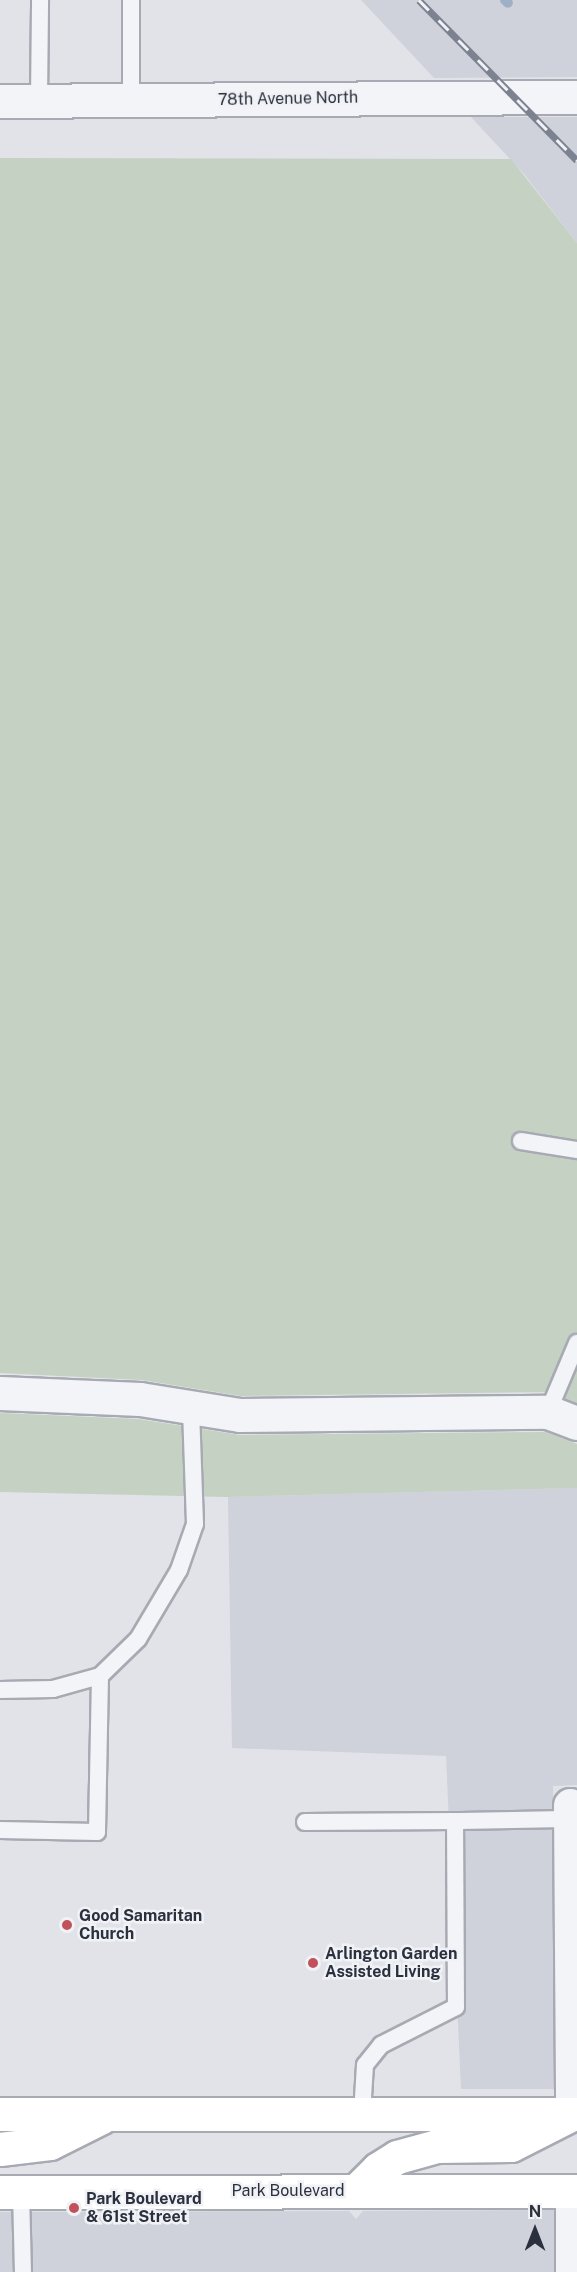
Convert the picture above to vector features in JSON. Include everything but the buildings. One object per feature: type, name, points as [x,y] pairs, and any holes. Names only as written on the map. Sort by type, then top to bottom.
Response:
[{"type":"main road","points":[[0,2114],[574,2114]]},
{"type":"main road","points":[[0,2149],[50,2143],[106,2114]]},
{"type":"main road","points":[[356,2191],[378,2169],[397,2157],[437,2146],[511,2145],[574,2114]]},
{"type":"main road","name":"Park Boulevard","points":[[10,2192],[575,2188]]},
{"type":"street","name":"78th Avenue North","points":[[0,101],[577,97]]},
{"type":"street","points":[[0,1393],[71,1394],[240,1416],[562,1418]]},
{"type":"street","points":[[573,1805],[574,2114]]},
{"type":"street","points":[[572,2272],[575,2188]]},
{"type":"lane","points":[[39,101],[40,0]]},
{"type":"lane","points":[[130,100],[131,0]]},
{"type":"lane","points":[[521,1141],[577,1150]]},
{"type":"lane","points":[[562,1418],[577,1343]]},
{"type":"lane","points":[[0,1690],[53,1689],[100,1676],[138,1639],[178,1570],[195,1524],[191,1408]]},
{"type":"lane","points":[[0,1830],[97,1832],[100,1676]]},
{"type":"lane","points":[[305,1822],[455,1821],[573,1805]]},
{"type":"lane","points":[[362,2114],[365,2065],[381,2045],[456,2007],[455,1821]]},
{"type":"lane","points":[[10,2192],[23,2272]]},
{"type":"shaded area","points":[[361,0],[577,0],[577,77],[434,78]]},
{"type":"shaded area","points":[[471,117],[577,117],[577,243],[524,174]]},
{"type":"shaded area","points":[[577,1488],[577,1785],[553,1786],[554,2089],[461,2089],[446,1756],[232,1748],[228,1497]]},
{"type":"shaded area","points":[[555,2210],[555,2272],[0,2272],[0,2212],[349,2211],[356,2219],[363,2211]]},
{"type":"green space","points":[[0,158],[511,159],[577,243],[577,1404],[547,1392],[241,1396],[142,1380],[0,1373]]},
{"type":"green space","points":[[0,1413],[138,1419],[240,1435],[545,1432],[577,1444],[577,1488],[228,1497],[0,1492]]},
{"type":"waterway","points":[[505,0],[508,3]]},
{"type":"railway","points":[[419,0],[577,160]]},
{"type":"place","name":"Good Samaritan Church","points":[[67,1925]]},
{"type":"place","name":"Arlington Garden Assisted Living","points":[[313,1963]]},
{"type":"place","name":"Park Boulevard & 61st Street","points":[[74,2208]]}]
